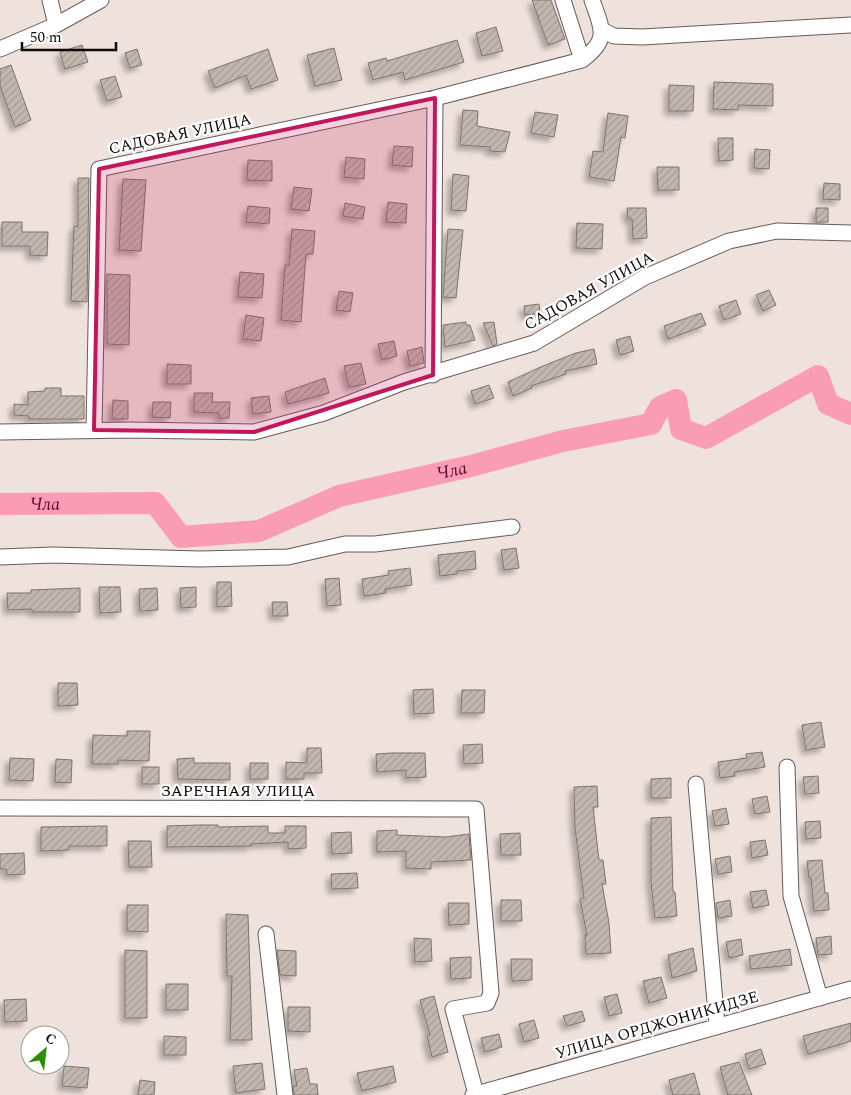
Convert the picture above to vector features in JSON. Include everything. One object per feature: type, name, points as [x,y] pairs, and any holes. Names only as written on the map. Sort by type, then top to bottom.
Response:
[{"type":"street","points":[[50,0],[56,25]]},
{"type":"street","points":[[0,49],[56,25],[101,0]]},
{"type":"street","points":[[563,0],[582,60],[597,48],[602,30],[592,0]]},
{"type":"street","points":[[602,30],[614,36],[642,37],[851,24]]},
{"type":"street","name":"САДОВАЯ УЛИЦА","points":[[94,430],[99,170],[435,98],[582,60]]},
{"type":"street","points":[[433,375],[435,98]]},
{"type":"street","name":"САДОВАЯ УЛИЦА","points":[[0,432],[94,430],[254,432],[324,413],[404,382],[433,375],[534,343],[646,276],[729,241],[777,231],[851,233]]},
{"type":"street","points":[[0,557],[53,555],[199,559],[288,556],[345,544],[375,544],[512,527]]},
{"type":"street","points":[[787,767],[790,896],[820,998]]},
{"type":"street","points":[[696,784],[717,1025]]},
{"type":"street","name":"ЗАРЕЧНАЯ УЛИЦА","points":[[0,808],[476,809],[491,994],[487,1003],[453,1009],[474,1094]]},
{"type":"street","points":[[266,934],[285,1095]]},
{"type":"street","name":"УЛИЦА ОРДЖОНИКИДЗЕ","points":[[474,1094],[851,989]]},
{"type":"highlighted area","points":[[435,98],[433,375],[254,432],[94,430],[99,169]]},
{"type":"building","points":[[532,0],[551,0],[565,39],[548,45]]},
{"type":"building","points":[[496,27],[503,51],[482,56],[476,33]]},
{"type":"building","points":[[457,40],[464,62],[405,80],[403,72],[373,80],[368,63],[386,58],[387,61]]},
{"type":"building","points":[[82,45],[88,62],[65,69],[60,52]]},
{"type":"building","points":[[334,48],[342,80],[315,86],[307,55]]},
{"type":"building","points":[[137,49],[142,65],[130,68],[125,53]]},
{"type":"building","points":[[268,49],[278,80],[251,89],[246,75],[215,88],[208,71]]},
{"type":"building","points":[[11,65],[31,120],[15,127],[0,86],[0,69]]},
{"type":"building","points":[[115,76],[122,97],[107,101],[100,80]]},
{"type":"building","points":[[714,82],[773,84],[773,106],[738,105],[738,110],[713,109]]},
{"type":"building","points":[[669,85],[694,86],[693,111],[669,111]]},
{"type":"building","points":[[463,110],[478,111],[477,126],[510,132],[505,152],[490,151],[490,147],[460,145]]},
{"type":"building","points":[[535,112],[558,115],[554,137],[531,133]]},
{"type":"building","points":[[608,113],[628,116],[625,138],[621,137],[614,181],[589,177],[593,151],[603,152]]},
{"type":"building","points":[[718,138],[733,138],[733,160],[719,161]]},
{"type":"building","points":[[394,146],[413,147],[412,167],[392,165]]},
{"type":"building","points":[[755,149],[770,150],[769,169],[754,168]]},
{"type":"building","points":[[346,157],[365,159],[364,179],[344,177]]},
{"type":"building","points":[[248,160],[272,161],[272,181],[247,180]]},
{"type":"building","points":[[657,167],[679,167],[679,190],[658,190]]},
{"type":"building","points":[[453,174],[469,176],[466,211],[451,210]]},
{"type":"building","points":[[78,178],[89,178],[87,302],[71,301],[74,226],[78,227]]},
{"type":"building","points":[[123,179],[146,180],[141,251],[119,250]]},
{"type":"building","points":[[824,183],[840,184],[840,200],[823,199]]},
{"type":"building","points":[[294,187],[312,189],[309,211],[291,209]]},
{"type":"building","points":[[388,202],[407,204],[406,223],[386,222]]},
{"type":"building","points":[[345,203],[365,207],[363,219],[343,216]]},
{"type":"building","points":[[248,206],[270,208],[269,224],[246,222]]},
{"type":"building","points":[[627,208],[646,208],[647,238],[633,239],[632,219],[628,219]]},
{"type":"building","points":[[816,208],[828,208],[828,222],[816,222]]},
{"type":"building","points":[[2,222],[22,222],[22,232],[48,232],[47,256],[30,255],[30,246],[2,246]]},
{"type":"building","points":[[577,223],[603,224],[602,249],[576,248]]},
{"type":"building","points":[[292,229],[315,231],[313,254],[306,254],[301,322],[281,320],[285,265],[289,265]]},
{"type":"building","points":[[448,229],[463,230],[456,298],[443,297]]},
{"type":"building","points":[[240,272],[264,274],[262,298],[238,297]]},
{"type":"building","points":[[107,274],[130,275],[129,345],[107,344]]},
{"type":"building","points":[[769,290],[776,305],[763,311],[756,295]]},
{"type":"building","points":[[339,291],[353,293],[350,312],[336,310]]},
{"type":"building","points":[[736,300],[741,314],[724,320],[719,306]]},
{"type":"building","points":[[539,304],[540,313],[525,315],[524,306]]},
{"type":"building","points":[[701,313],[706,325],[668,339],[664,326]]},
{"type":"building","points":[[246,315],[264,318],[261,341],[243,339]]},
{"type":"building","points":[[466,322],[466,325],[470,325],[475,340],[445,347],[443,325]]},
{"type":"building","points":[[494,322],[497,344],[493,346],[483,323]]},
{"type":"building","points":[[630,336],[634,351],[620,355],[616,340]]},
{"type":"building","points":[[394,341],[397,356],[382,360],[378,344]]},
{"type":"building","points":[[422,347],[424,363],[410,366],[407,351]]},
{"type":"building","points":[[594,349],[597,364],[565,371],[566,374],[531,386],[532,388],[513,396],[508,382],[576,353]]},
{"type":"building","points":[[361,363],[366,384],[349,387],[344,366]]},
{"type":"building","points":[[167,364],[191,365],[191,384],[167,384]]},
{"type":"building","points":[[325,378],[329,393],[288,404],[285,392]]},
{"type":"building","points":[[489,385],[494,398],[475,404],[471,391]]},
{"type":"building","points":[[45,388],[61,388],[61,396],[84,396],[84,419],[29,419],[29,416],[14,415],[14,404],[28,405],[28,392],[45,391]]},
{"type":"building","points":[[194,393],[213,393],[212,402],[230,402],[229,418],[219,418],[219,413],[194,412]]},
{"type":"building","points":[[269,396],[271,412],[253,414],[251,398]]},
{"type":"building","points":[[113,400],[128,401],[128,419],[112,419]]},
{"type":"building","points":[[153,402],[171,402],[170,418],[152,417]]},
{"type":"building","points":[[516,548],[519,568],[504,570],[501,550]]},
{"type":"building","points":[[475,551],[476,569],[457,571],[457,574],[440,576],[438,555]]},
{"type":"building","points":[[410,568],[412,585],[385,589],[386,593],[364,596],[362,579],[389,575],[388,571]]},
{"type":"building","points":[[339,578],[341,605],[327,606],[325,579]]},
{"type":"building","points":[[217,582],[231,582],[232,606],[217,607]]},
{"type":"building","points":[[99,587],[120,587],[121,612],[100,613]]},
{"type":"building","points":[[196,587],[196,607],[181,608],[180,588]]},
{"type":"building","points":[[80,588],[80,612],[32,612],[32,609],[8,610],[7,593],[31,593],[31,590]]},
{"type":"building","points":[[157,588],[158,610],[140,611],[139,589]]},
{"type":"building","points":[[272,602],[287,602],[288,616],[273,616]]},
{"type":"building","points":[[58,683],[77,683],[78,705],[58,706]]},
{"type":"building","points":[[433,689],[434,713],[414,714],[413,690]]},
{"type":"building","points":[[462,690],[485,690],[484,713],[461,713]]},
{"type":"building","points":[[821,722],[825,747],[806,750],[802,725]]},
{"type":"building","points":[[127,731],[150,731],[149,761],[118,760],[118,764],[92,764],[93,735],[127,736]]},
{"type":"building","points":[[482,744],[483,763],[464,764],[463,745]]},
{"type":"building","points":[[307,748],[321,748],[322,773],[304,773],[304,779],[286,779],[286,762],[307,763]]},
{"type":"building","points":[[762,752],[765,767],[734,772],[735,776],[720,778],[718,762],[747,758],[746,754]]},
{"type":"building","points":[[425,753],[426,777],[406,778],[406,770],[377,772],[376,754]]},
{"type":"building","points":[[10,758],[34,759],[33,781],[9,780]]},
{"type":"building","points":[[194,758],[194,763],[230,763],[230,780],[178,779],[177,759]]},
{"type":"building","points":[[56,759],[72,760],[71,783],[55,782]]},
{"type":"building","points":[[250,763],[268,763],[268,779],[250,779]]},
{"type":"building","points":[[142,767],[159,767],[159,784],[142,784]]},
{"type":"building","points":[[818,776],[819,793],[805,794],[803,777]]},
{"type":"building","points":[[671,778],[671,798],[651,798],[651,779]]},
{"type":"building","points":[[597,786],[598,807],[593,807],[599,860],[603,860],[606,884],[602,884],[609,923],[611,953],[586,954],[585,935],[587,935],[580,899],[584,898],[575,828],[574,787]]},
{"type":"building","points":[[767,796],[770,812],[755,814],[752,799]]},
{"type":"building","points":[[726,808],[729,824],[715,826],[712,811]]},
{"type":"building","points":[[671,817],[673,892],[675,892],[677,916],[655,918],[651,882],[651,818]]},
{"type":"building","points":[[820,821],[821,838],[806,839],[805,822]]},
{"type":"building","points":[[218,825],[218,827],[268,826],[268,833],[285,833],[285,826],[306,826],[306,848],[288,849],[288,842],[251,844],[251,846],[167,847],[167,826]]},
{"type":"building","points":[[107,826],[107,846],[69,846],[69,850],[41,851],[41,827]]},
{"type":"building","points":[[397,830],[397,835],[446,837],[469,834],[471,860],[431,862],[431,869],[406,868],[406,851],[377,852],[377,831]]},
{"type":"building","points":[[351,832],[352,853],[332,854],[331,833]]},
{"type":"building","points":[[520,833],[521,855],[501,855],[500,834]]},
{"type":"building","points":[[765,840],[768,855],[752,858],[750,842]]},
{"type":"building","points":[[128,841],[151,841],[152,867],[129,867]]},
{"type":"building","points":[[24,853],[25,874],[7,875],[6,869],[0,869],[0,854]]},
{"type":"building","points":[[730,856],[732,872],[718,874],[715,859]]},
{"type":"building","points":[[822,860],[825,893],[828,893],[829,910],[814,911],[811,878],[809,878],[807,861]]},
{"type":"building","points":[[357,873],[358,888],[332,889],[331,874]]},
{"type":"building","points":[[766,890],[769,905],[753,908],[750,892]]},
{"type":"building","points":[[501,900],[521,900],[522,921],[501,921]]},
{"type":"building","points":[[730,900],[732,916],[718,918],[716,903]]},
{"type":"building","points":[[448,903],[469,903],[469,924],[449,925]]},
{"type":"building","points":[[127,905],[148,905],[148,932],[127,931]]},
{"type":"building","points":[[226,914],[248,915],[252,1040],[230,1040],[232,976],[227,976]]},
{"type":"building","points":[[831,936],[832,954],[818,955],[816,938]]},
{"type":"building","points":[[414,938],[431,939],[432,961],[415,962]]},
{"type":"building","points":[[741,939],[743,955],[729,958],[726,942]]},
{"type":"building","points":[[693,948],[697,971],[672,978],[668,955]]},
{"type":"building","points":[[790,949],[792,965],[751,969],[749,956]]},
{"type":"building","points":[[125,950],[147,951],[147,1018],[125,1018]]},
{"type":"building","points":[[277,950],[296,951],[296,976],[280,975]]},
{"type":"building","points":[[471,957],[471,978],[451,979],[450,958]]},
{"type":"building","points":[[511,959],[532,959],[532,980],[512,981]]},
{"type":"building","points":[[661,977],[667,998],[649,1003],[643,981]]},
{"type":"building","points":[[166,984],[188,984],[188,1010],[166,1010]]},
{"type":"building","points":[[617,994],[622,1013],[609,1016],[604,997]]},
{"type":"building","points":[[434,996],[448,1052],[432,1057],[427,1036],[430,1035],[420,1000]]},
{"type":"building","points":[[26,999],[27,1021],[5,1022],[4,1000]]},
{"type":"building","points":[[288,1007],[310,1007],[310,1032],[288,1031]]},
{"type":"building","points":[[582,1011],[585,1021],[567,1026],[563,1016]]},
{"type":"building","points":[[534,1020],[539,1038],[524,1042],[519,1024]]},
{"type":"building","points":[[851,1023],[851,1041],[808,1054],[803,1036]]},
{"type":"building","points":[[499,1034],[502,1047],[485,1052],[481,1038]]},
{"type":"building","points":[[164,1036],[186,1037],[186,1055],[164,1055]]},
{"type":"building","points":[[761,1049],[766,1064],[749,1069],[745,1054]]},
{"type":"building","points":[[739,1062],[752,1095],[728,1095],[720,1067]]},
{"type":"building","points":[[262,1063],[265,1089],[236,1093],[233,1066]]},
{"type":"building","points":[[70,1066],[89,1068],[87,1088],[62,1086],[63,1075],[70,1075]]},
{"type":"building","points":[[393,1066],[396,1082],[362,1091],[357,1073]]},
{"type":"building","points":[[307,1068],[310,1084],[317,1084],[318,1095],[294,1095],[293,1086],[297,1086],[294,1070]]},
{"type":"building","points":[[694,1073],[700,1095],[673,1095],[669,1080]]},
{"type":"building","points":[[140,1080],[155,1082],[154,1095],[138,1095]]},
{"type":"waterway","name":"Чла","points":[[0,504],[155,503],[181,537],[259,531],[339,496],[471,466],[563,441],[651,424],[660,407],[676,400],[681,429],[706,438],[818,376],[828,404],[851,414]]}]
